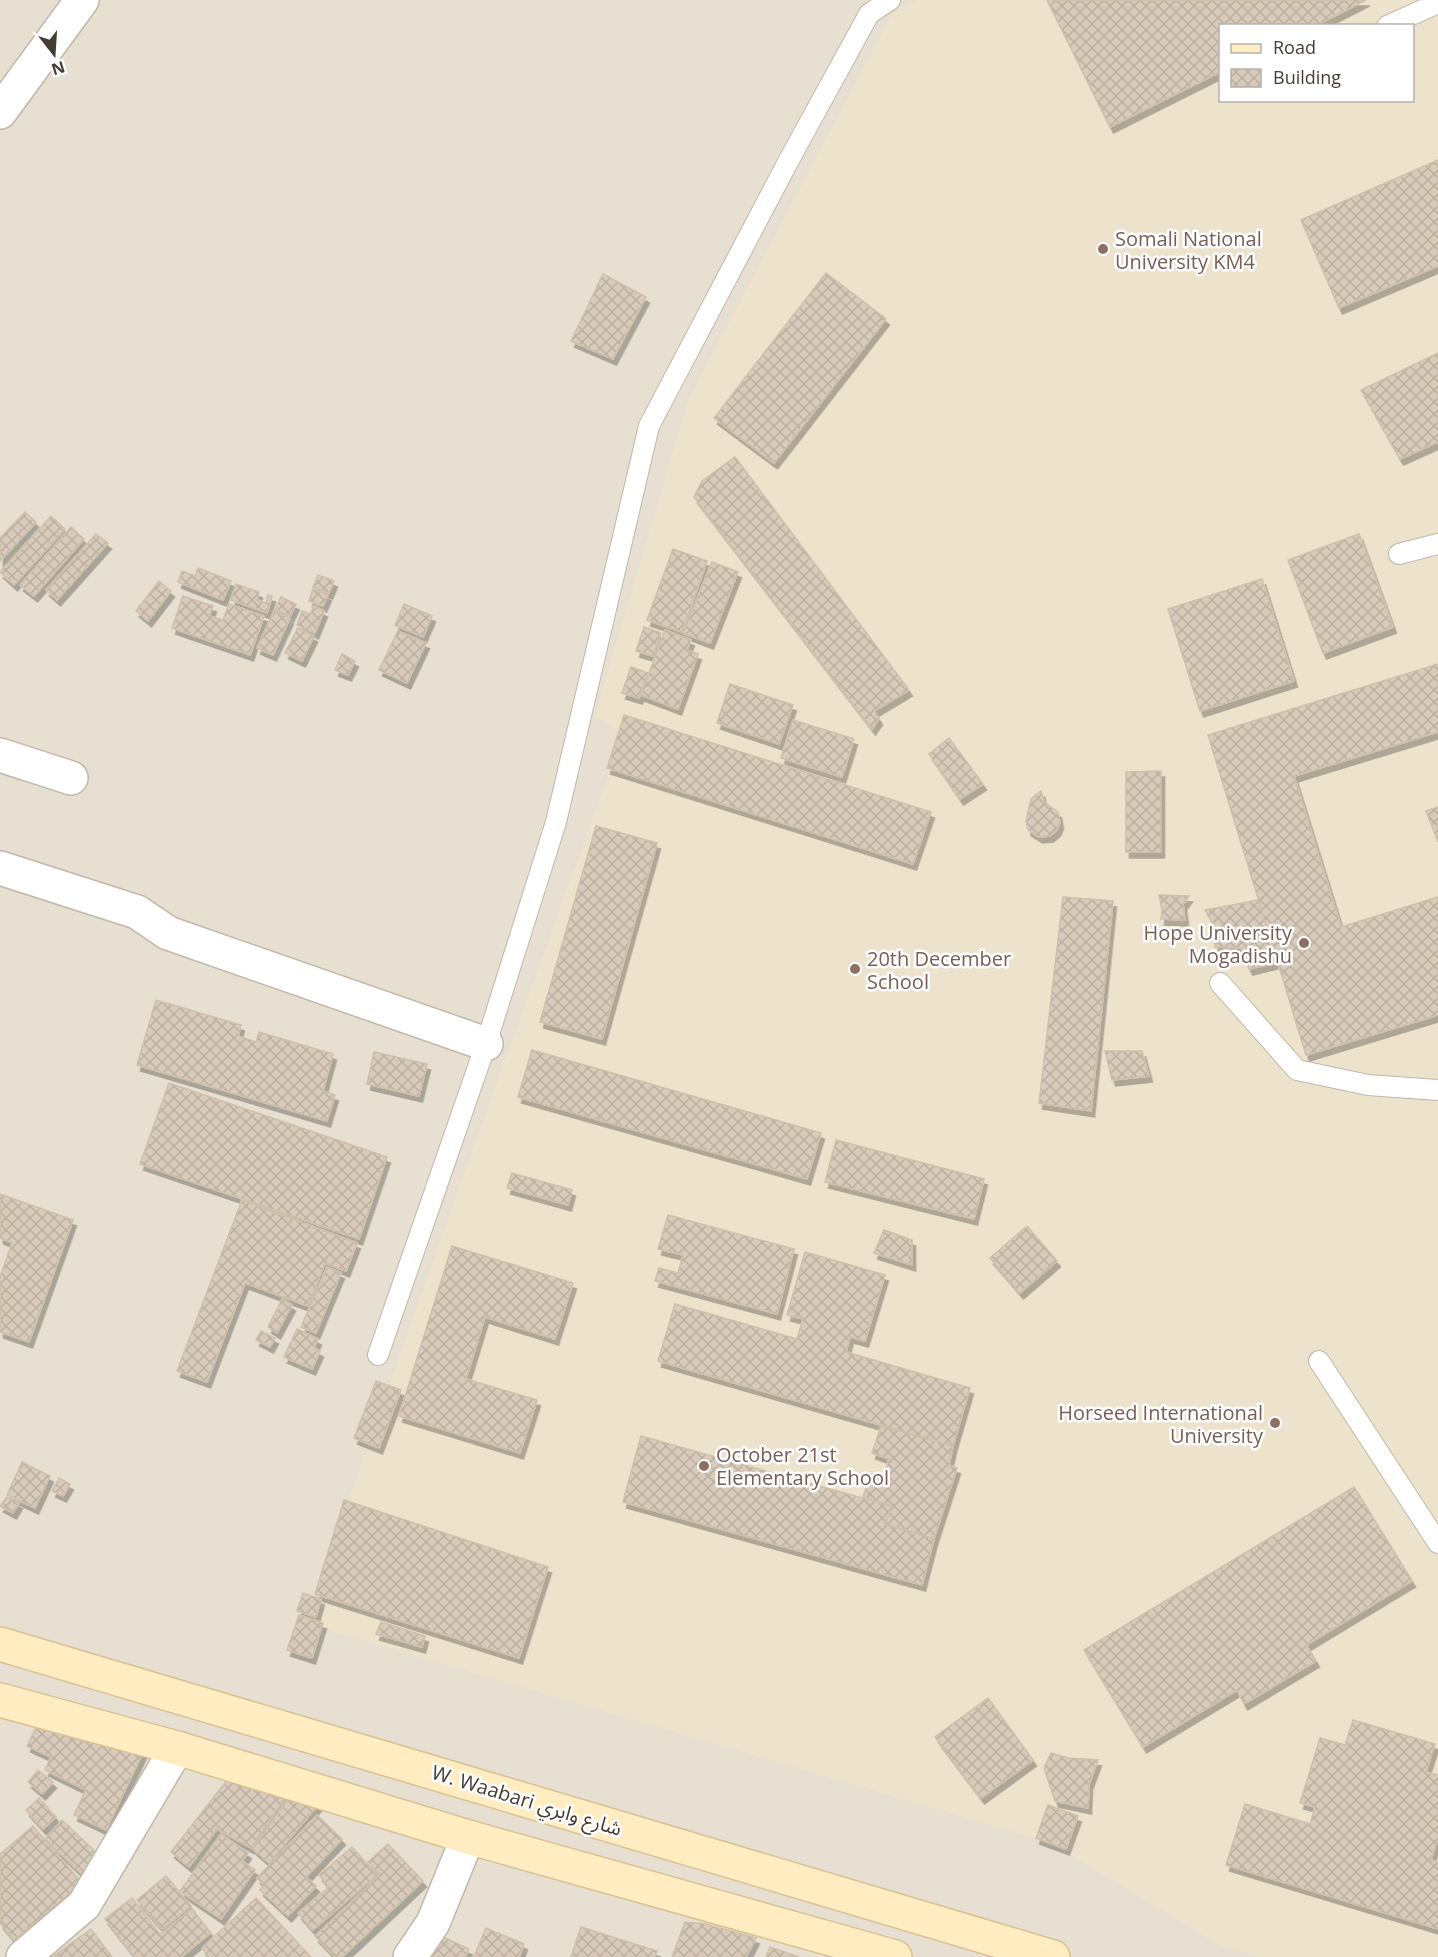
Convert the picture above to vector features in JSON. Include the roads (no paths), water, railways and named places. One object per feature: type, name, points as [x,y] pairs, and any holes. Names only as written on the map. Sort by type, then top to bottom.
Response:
[{"type":"main road","name":"W. Waabari شارع وابري","points":[[0,1644],[1053,1957]]},
{"type":"main road","points":[[0,1701],[177,1748],[468,1837],[895,1957]]},
{"type":"street","points":[[0,112],[82,0]]},
{"type":"street","points":[[0,755],[71,778]]},
{"type":"street","points":[[0,868],[136,912],[168,933],[486,1044]]},
{"type":"street","points":[[23,1957],[84,1905],[177,1748]]},
{"type":"street","points":[[410,1957],[434,1923],[468,1837]]},
{"type":"lane","points":[[378,1355],[486,1044],[556,822],[649,426],[869,14],[890,0]]},
{"type":"lane","points":[[1391,24],[1438,3]]},
{"type":"lane","points":[[1399,554],[1438,544]]},
{"type":"lane","points":[[1220,983],[1297,1070],[1368,1085],[1438,1089]]},
{"type":"lane","points":[[1319,1361],[1438,1543]]},
{"type":"place","name":"Somali National University KM4","points":[[1103,249]]},
{"type":"place","name":"Hope University Mogadishu","points":[[1304,943]]},
{"type":"place","name":"20th December School","points":[[855,969]]},
{"type":"place","name":"Horseed International University","points":[[1275,1423]]},
{"type":"place","name":"October 21st Elementary School","points":[[704,1466]]}]
